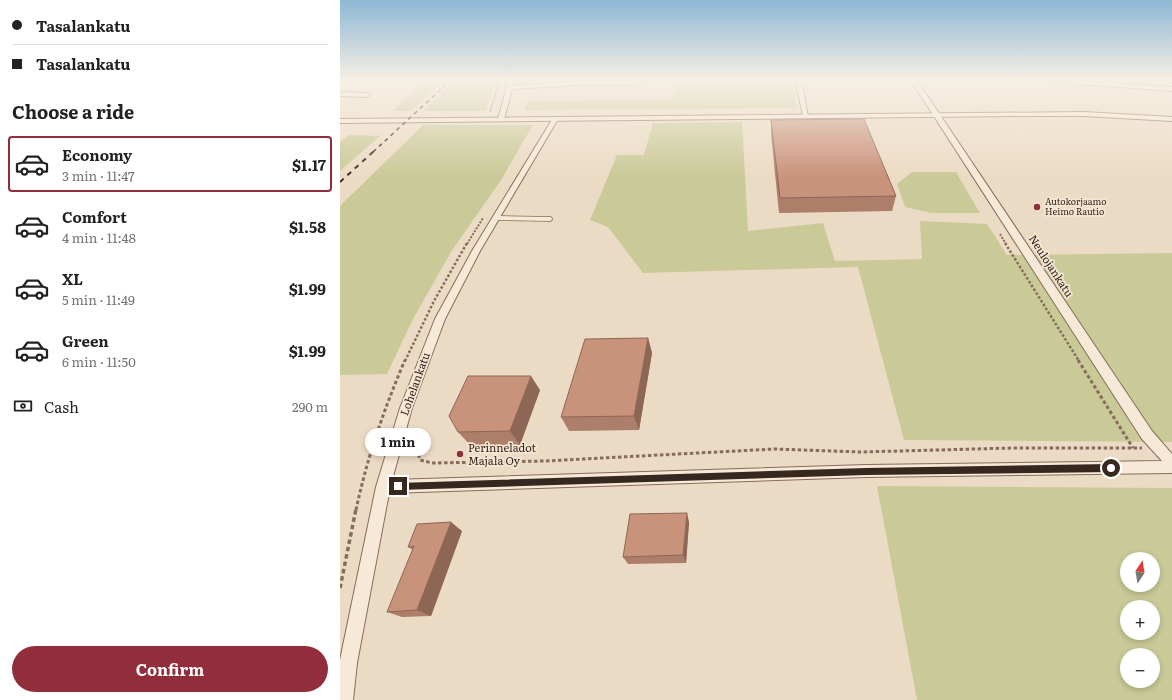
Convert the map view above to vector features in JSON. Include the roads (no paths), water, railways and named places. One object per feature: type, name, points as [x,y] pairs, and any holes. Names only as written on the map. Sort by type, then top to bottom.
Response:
[{"type":"street","points":[[501,119],[503,112]]},
{"type":"street","points":[[805,112],[806,116]]},
{"type":"street","name":"Neulojankatu","points":[[935,112],[1147,435],[1172,463]]},
{"type":"street","points":[[340,121],[1084,114],[1172,119]]},
{"type":"street","name":"Lohelankatu","points":[[344,700],[348,663],[383,487],[406,408],[440,319],[476,251],[555,119]]},
{"type":"street","points":[[383,487],[866,471],[1172,467]]},
{"type":"lane","points":[[496,218],[550,219]]},
{"type":"railway","points":[[373,152],[417,112]]},
{"type":"railway","points":[[340,182],[374,151]]},
{"type":"place","name":"Autokorjaamo Heimo Rautio","points":[[1037,207]]},
{"type":"place","name":"Perinneladot Majala Oy","points":[[460,454]]}]
